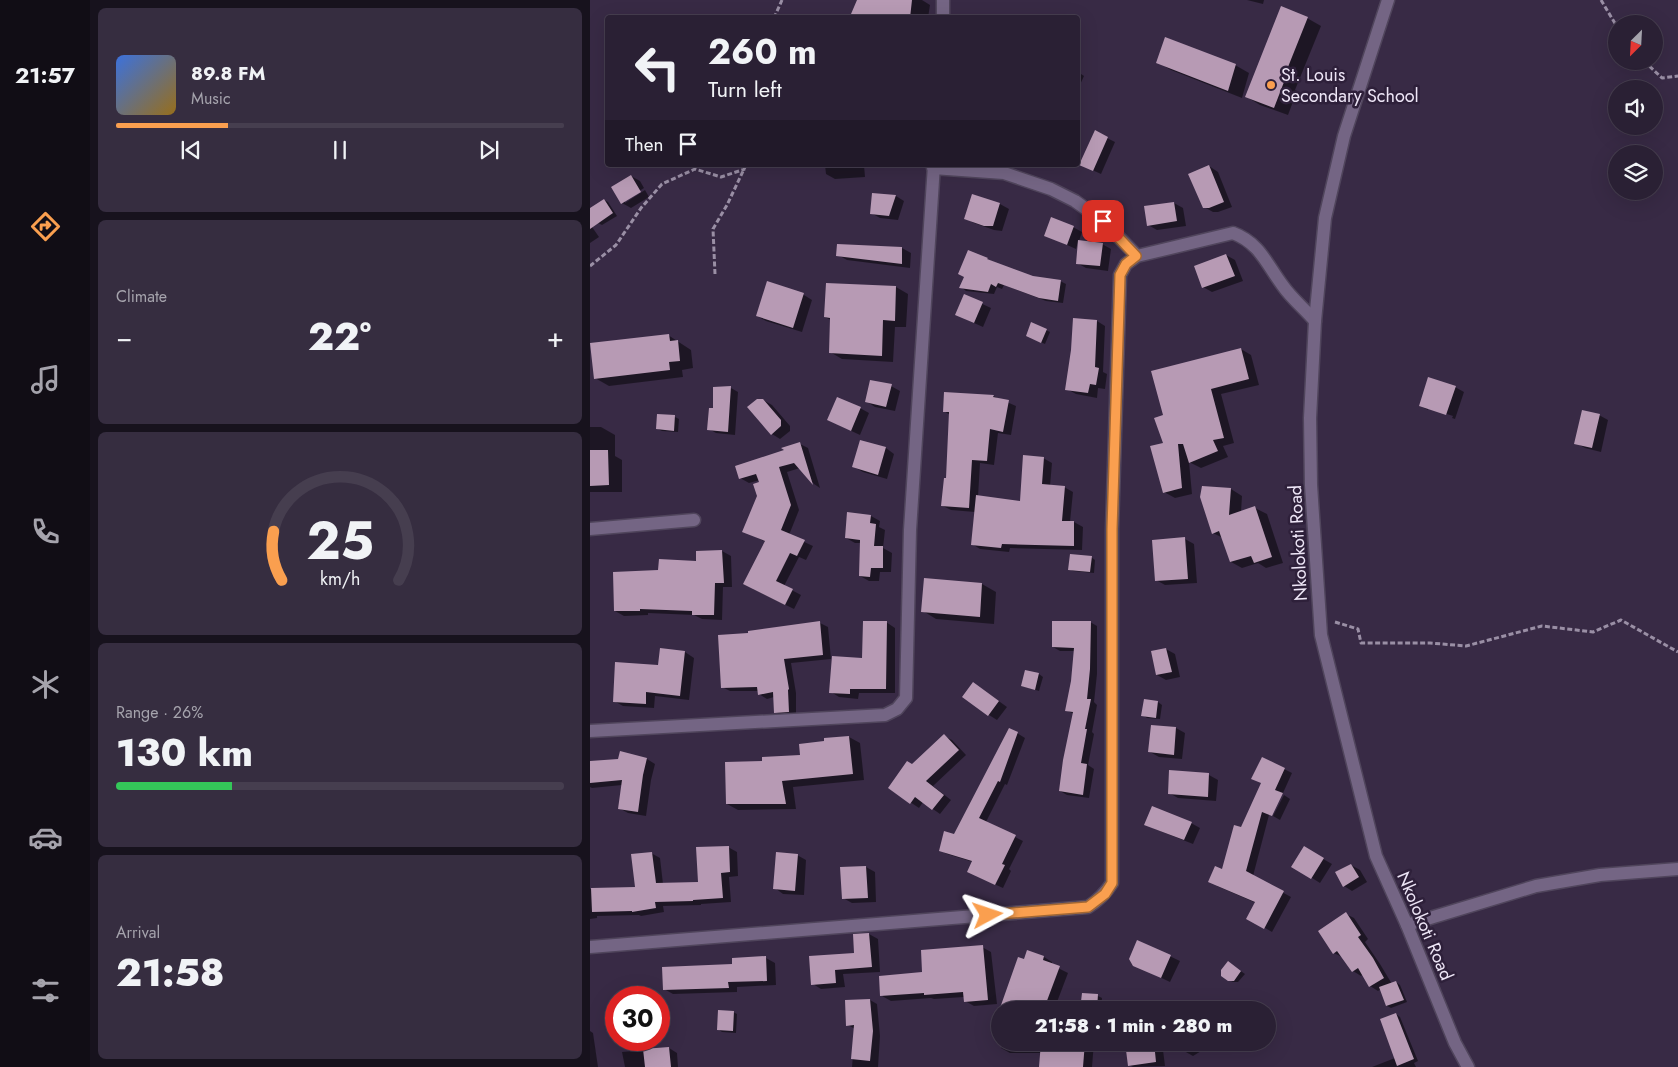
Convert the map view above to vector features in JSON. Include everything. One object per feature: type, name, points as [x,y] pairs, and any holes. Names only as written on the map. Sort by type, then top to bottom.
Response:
[{"type":"street","points":[[943,0],[943,15]]},
{"type":"street","name":"Nkolokoti Road","points":[[1388,0],[1344,136],[1325,218],[1315,321],[1310,418],[1311,485],[1321,635],[1376,856],[1407,925],[1455,1043],[1468,1067]]},
{"type":"street","points":[[590,731],[885,714],[898,709],[906,698],[910,530],[933,167]]},
{"type":"street","points":[[943,167],[1004,173],[1051,188],[1075,201],[1103,221],[1136,256]]},
{"type":"street","points":[[590,947],[1088,907],[1105,894],[1112,883],[1112,529],[1120,275],[1126,264],[1136,256],[1233,233],[1244,237],[1254,245],[1284,288],[1315,321]]},
{"type":"street","points":[[590,529],[694,520]]},
{"type":"street","points":[[1407,925],[1536,886],[1600,875],[1678,869]]},
{"type":"path","points":[[775,15],[782,0]]},
{"type":"path","points":[[1601,0],[1610,15]]},
{"type":"path","points":[[1654,70],[1662,78],[1678,76]]},
{"type":"path","points":[[590,266],[616,245],[641,208],[662,184],[696,169],[721,177],[746,167]]},
{"type":"path","points":[[715,274],[713,229],[746,167]]},
{"type":"path","points":[[1320,618],[1358,629],[1361,643],[1430,643],[1466,646],[1542,626],[1594,632],[1621,620],[1678,652]]},
{"type":"building","points":[[857,0],[912,0],[910,15],[851,14]]},
{"type":"building","points":[[1281,6],[1308,17],[1282,82],[1284,82],[1274,108],[1245,97]]},
{"type":"building","points":[[1165,37],[1236,64],[1228,91],[1156,63]]},
{"type":"building","points":[[1095,130],[1108,137],[1093,171],[1080,165]]},
{"type":"building","points":[[1209,165],[1224,202],[1209,208],[1203,208],[1188,174]]},
{"type":"building","points":[[631,175],[641,192],[621,204],[611,187]]},
{"type":"building","points":[[872,193],[896,195],[889,216],[870,214]]},
{"type":"building","points":[[972,194],[1000,203],[993,226],[984,226],[964,219]]},
{"type":"building","points":[[604,199],[613,213],[590,229],[590,208]]},
{"type":"building","points":[[1174,202],[1177,221],[1147,226],[1144,206]]},
{"type":"building","points":[[1051,217],[1074,226],[1067,245],[1044,236]]},
{"type":"building","points":[[1078,240],[1103,243],[1100,266],[1076,264]]},
{"type":"building","points":[[837,244],[902,247],[902,264],[836,256]]},
{"type":"building","points":[[968,250],[1033,276],[1061,280],[1058,301],[1039,298],[998,283],[996,287],[991,284],[988,292],[959,288],[964,277],[958,274]]},
{"type":"building","points":[[1226,254],[1235,276],[1202,288],[1194,266]]},
{"type":"building","points":[[767,281],[804,293],[793,328],[756,316]]},
{"type":"building","points":[[826,283],[896,286],[895,321],[883,320],[882,356],[829,353],[830,318],[824,317]]},
{"type":"building","points":[[964,294],[983,302],[974,323],[955,315]]},
{"type":"building","points":[[1073,318],[1097,320],[1095,367],[1099,368],[1096,385],[1090,384],[1088,393],[1065,390],[1071,350]]},
{"type":"building","points":[[1031,322],[1047,329],[1041,343],[1026,336]]},
{"type":"building","points":[[669,334],[670,341],[678,340],[680,361],[669,362],[670,370],[594,379],[590,343]]},
{"type":"building","points":[[1241,348],[1249,379],[1211,389],[1224,438],[1213,440],[1218,451],[1189,463],[1183,444],[1178,444],[1182,488],[1163,493],[1150,446],[1163,443],[1154,418],[1163,415],[1151,371]]},
{"type":"building","points":[[1428,377],[1456,386],[1446,415],[1419,406]]},
{"type":"building","points":[[870,380],[892,384],[886,407],[865,402]]},
{"type":"building","points":[[731,386],[728,432],[707,430],[709,408],[713,408],[713,387]]},
{"type":"building","points":[[944,392],[994,395],[993,397],[1009,400],[1003,432],[990,429],[987,461],[972,460],[969,508],[941,506],[944,478],[946,478],[949,412],[943,412]]},
{"type":"building","points":[[837,397],[861,407],[851,431],[827,420]]},
{"type":"building","points":[[757,399],[763,399],[781,420],[781,426],[771,435],[747,407]]},
{"type":"building","points":[[1582,410],[1600,414],[1592,448],[1574,444]]},
{"type":"building","points":[[657,414],[675,415],[674,431],[656,429]]},
{"type":"building","points":[[860,440],[886,447],[878,475],[852,467]]},
{"type":"building","points":[[800,442],[813,485],[794,463],[779,467],[791,505],[781,530],[805,540],[797,556],[790,553],[776,581],[793,589],[785,605],[743,584],[765,541],[742,532],[757,496],[753,484],[759,482],[756,474],[739,479],[735,466],[784,450],[781,448]]},
{"type":"building","points":[[590,450],[608,450],[609,485],[590,486]]},
{"type":"building","points":[[1023,455],[1044,457],[1042,484],[1065,486],[1062,521],[1074,521],[1074,546],[1002,544],[1001,548],[971,545],[976,495],[1020,501]]},
{"type":"building","points":[[1202,486],[1231,488],[1229,515],[1255,506],[1272,557],[1254,563],[1251,556],[1230,562],[1219,531],[1212,534],[1200,497]]},
{"type":"building","points":[[847,512],[871,515],[870,523],[876,524],[874,546],[883,546],[883,568],[871,568],[870,577],[859,576],[860,540],[845,538]]},
{"type":"building","points":[[1185,537],[1188,579],[1155,581],[1152,540]]},
{"type":"building","points":[[722,550],[724,583],[715,583],[714,615],[692,615],[692,611],[640,609],[640,611],[614,611],[613,572],[658,570],[659,559],[696,561],[696,551]]},
{"type":"building","points":[[1070,554],[1092,556],[1090,572],[1068,570]]},
{"type":"building","points":[[924,578],[982,583],[980,617],[921,612]]},
{"type":"building","points":[[820,621],[823,655],[784,659],[789,689],[789,712],[774,713],[773,692],[758,695],[757,687],[721,688],[718,635],[748,633],[748,631]]},
{"type":"building","points":[[863,621],[887,621],[886,689],[850,689],[850,694],[829,693],[832,656],[862,658]]},
{"type":"building","points":[[1052,621],[1091,621],[1087,699],[1091,699],[1081,763],[1087,764],[1083,795],[1059,791],[1073,712],[1065,711],[1071,681],[1074,648],[1052,647]]},
{"type":"building","points":[[660,648],[685,651],[680,696],[646,692],[646,704],[613,702],[615,662],[658,665]]},
{"type":"building","points":[[1166,648],[1172,672],[1156,675],[1151,651]]},
{"type":"building","points":[[1025,670],[1039,673],[1035,690],[1021,686]]},
{"type":"building","points":[[973,682],[999,701],[988,716],[962,697]]},
{"type":"building","points":[[1144,699],[1158,701],[1156,718],[1141,716]]},
{"type":"building","points":[[1151,725],[1176,727],[1174,755],[1148,752]]},
{"type":"building","points":[[1009,728],[1018,732],[1000,782],[998,781],[979,818],[1016,835],[1002,864],[1005,865],[995,885],[967,872],[972,861],[939,851],[944,831],[954,834]]},
{"type":"building","points":[[944,734],[959,750],[926,781],[944,795],[932,810],[915,797],[910,804],[888,788],[907,761],[912,764]]},
{"type":"building","points":[[849,736],[853,774],[782,781],[786,804],[726,804],[725,762],[762,761],[762,757],[800,755],[799,744],[824,741],[824,738]]},
{"type":"building","points":[[620,751],[647,758],[638,812],[618,809],[622,780],[590,783],[590,761],[618,759]]},
{"type":"building","points":[[1262,757],[1285,768],[1275,790],[1283,793],[1272,816],[1262,812],[1246,871],[1284,891],[1264,929],[1246,919],[1255,902],[1208,882],[1215,866],[1222,869],[1234,825],[1241,827],[1261,783],[1251,779]]},
{"type":"building","points":[[1169,770],[1209,773],[1208,797],[1168,794]]},
{"type":"building","points":[[1152,806],[1192,822],[1184,840],[1144,825]]},
{"type":"building","points":[[729,846],[730,872],[721,873],[723,898],[655,902],[656,908],[632,912],[592,912],[591,888],[635,887],[631,854],[652,852],[656,883],[698,882],[696,847]]},
{"type":"building","points":[[1304,846],[1324,858],[1311,879],[1291,867]]},
{"type":"building","points":[[776,852],[798,854],[795,891],[773,889]]},
{"type":"building","points":[[1351,864],[1359,877],[1343,887],[1335,872]]},
{"type":"building","points":[[866,866],[868,898],[842,899],[840,867]]},
{"type":"building","points":[[1346,912],[1361,935],[1358,937],[1384,978],[1369,987],[1358,968],[1352,972],[1337,951],[1333,954],[1318,931]]},
{"type":"building","points":[[869,933],[872,967],[835,970],[836,983],[811,985],[809,956],[854,953],[853,934]]},
{"type":"building","points":[[1137,940],[1171,955],[1161,978],[1133,966],[1129,959]]},
{"type":"building","points":[[983,945],[988,1000],[964,1002],[963,992],[880,996],[879,976],[922,972],[921,950]]},
{"type":"building","points":[[1027,950],[1044,956],[1043,960],[1060,966],[1047,1001],[1002,1001],[1018,957],[1024,959]]},
{"type":"building","points":[[766,956],[767,981],[728,982],[729,988],[670,990],[670,986],[663,986],[662,967],[732,964],[732,958]]},
{"type":"building","points":[[1228,961],[1241,971],[1234,981],[1228,981],[1221,976],[1221,970]]},
{"type":"building","points":[[1396,981],[1404,1000],[1386,1006],[1379,987]]},
{"type":"building","points":[[1082,993],[1098,994],[1098,1001],[1081,1001]]},
{"type":"building","points":[[870,999],[873,1031],[870,1061],[851,1059],[854,1025],[846,1026],[845,1000]]},
{"type":"building","points":[[718,1010],[734,1011],[733,1031],[717,1030]]},
{"type":"building","points":[[1396,1013],[1414,1059],[1397,1066],[1380,1019]]},
{"type":"building","points":[[643,1051],[669,1051],[671,1067],[645,1067]]},
{"type":"building","points":[[1040,1051],[1084,1051],[1083,1067],[1039,1067]]},
{"type":"building","points":[[1126,1051],[1155,1051],[1156,1062],[1128,1066]]},
{"type":"place","name":"St. Louis Secondary School","points":[[1271,85]]},
{"type":"route","points":[[988,915],[1088,907],[1099,900],[1112,883],[1112,529],[1120,275],[1126,264],[1136,256],[1103,221]]}]
